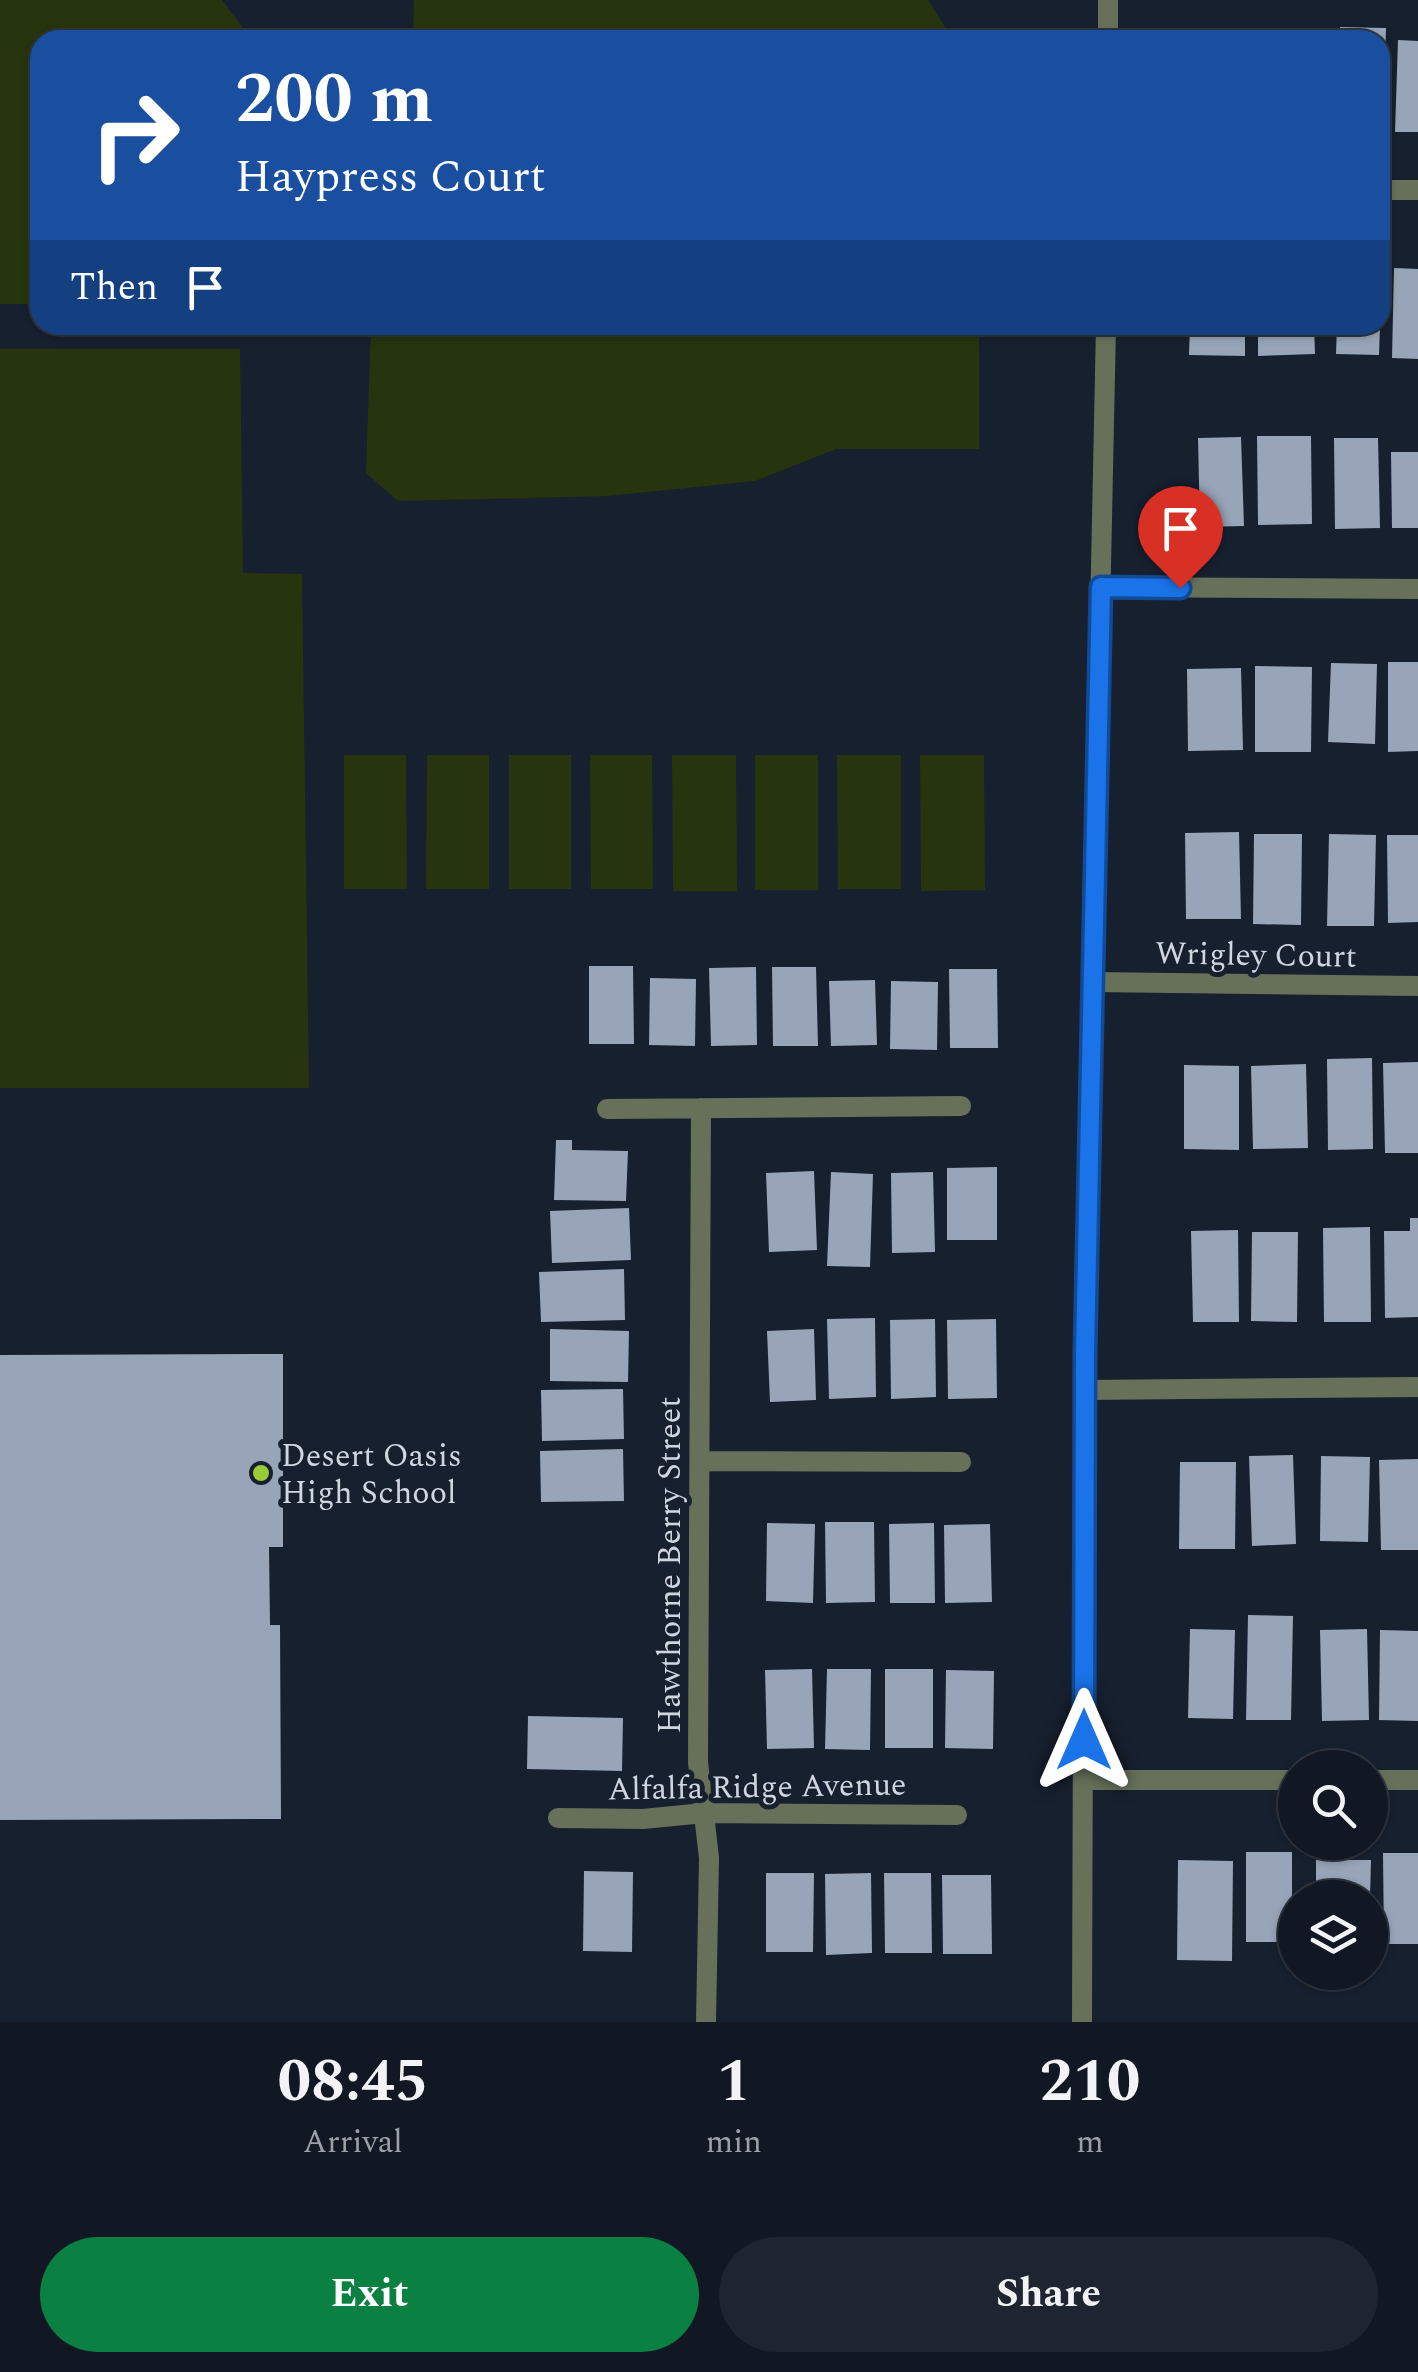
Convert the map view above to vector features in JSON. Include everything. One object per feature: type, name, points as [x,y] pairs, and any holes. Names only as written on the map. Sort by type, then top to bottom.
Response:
[{"type":"street","points":[[1108,0],[1108,30]]},
{"type":"street","points":[[1390,190],[1418,190]]},
{"type":"street","points":[[1082,2022],[1084,1390],[1106,335]]},
{"type":"street","points":[[1101,587],[1418,589]]},
{"type":"street","name":"Wrigley Court","points":[[1092,982],[1418,986]]},
{"type":"street","points":[[607,1109],[961,1106]]},
{"type":"street","name":"Hawthorne Berry Street","points":[[701,1108],[698,1762],[709,1858],[706,2022]]},
{"type":"street","points":[[1084,1390],[1418,1387]]},
{"type":"street","points":[[700,1461],[961,1462]]},
{"type":"street","points":[[1083,1780],[1278,1780]]},
{"type":"street","points":[[1388,1780],[1418,1780]]},
{"type":"street","name":"Alfalfa Ridge Avenue","points":[[558,1818],[642,1819],[704,1813],[957,1814]]},
{"type":"green space","points":[[0,0],[222,0],[244,30],[30,30],[30,304],[0,304]]},
{"type":"green space","points":[[414,0],[928,0],[947,30],[413,30]]},
{"type":"green space","points":[[371,335],[979,335],[979,449],[836,449],[755,481],[608,496],[398,501],[366,473]]},
{"type":"green space","points":[[0,349],[240,349],[243,573],[302,574],[309,1088],[0,1088]]},
{"type":"green space","points":[[344,755],[406,755],[407,889],[344,889]]},
{"type":"green space","points":[[427,755],[489,755],[489,889],[426,889]]},
{"type":"green space","points":[[509,755],[571,755],[571,889],[509,889]]},
{"type":"green space","points":[[590,755],[652,755],[653,889],[591,889]]},
{"type":"green space","points":[[672,755],[736,755],[737,891],[673,891]]},
{"type":"green space","points":[[755,755],[818,755],[818,890],[755,890]]},
{"type":"green space","points":[[837,755],[901,755],[901,889],[838,889]]},
{"type":"green space","points":[[920,755],[984,755],[985,890],[921,891]]},
{"type":"building","points":[[1340,27],[1386,28],[1386,30],[1340,30]]},
{"type":"building","points":[[1398,40],[1418,41],[1418,132],[1395,132]]},
{"type":"building","points":[[1394,268],[1418,269],[1418,359],[1392,358]]},
{"type":"building","points":[[1190,335],[1245,335],[1245,356],[1189,355]]},
{"type":"building","points":[[1258,335],[1314,335],[1315,354],[1258,356]]},
{"type":"building","points":[[1337,335],[1380,335],[1379,355],[1336,354]]},
{"type":"building","points":[[1257,436],[1311,436],[1312,524],[1258,525]]},
{"type":"building","points":[[1241,437],[1244,526],[1200,527],[1198,438]]},
{"type":"building","points":[[1334,438],[1378,438],[1380,528],[1335,529]]},
{"type":"building","points":[[1391,452],[1418,452],[1418,528],[1392,528]]},
{"type":"building","points":[[1388,662],[1418,662],[1418,751],[1388,752]]},
{"type":"building","points":[[1331,663],[1377,664],[1375,744],[1328,742]]},
{"type":"building","points":[[1255,666],[1312,667],[1311,752],[1255,752]]},
{"type":"building","points":[[1241,668],[1243,750],[1188,751],[1187,669]]},
{"type":"building","points":[[1239,832],[1241,919],[1186,919],[1185,833]]},
{"type":"building","points":[[1254,834],[1302,834],[1301,925],[1253,924]]},
{"type":"building","points":[[1329,834],[1376,835],[1374,926],[1327,926]]},
{"type":"building","points":[[1387,835],[1418,835],[1418,922],[1388,923]]},
{"type":"building","points":[[589,966],[633,966],[634,1044],[589,1044]]},
{"type":"building","points":[[756,967],[757,1045],[711,1046],[709,968]]},
{"type":"building","points":[[772,967],[816,967],[818,1046],[773,1046]]},
{"type":"building","points":[[949,969],[997,969],[998,1048],[950,1048]]},
{"type":"building","points":[[650,978],[696,979],[695,1046],[649,1045]]},
{"type":"building","points":[[875,980],[877,1045],[831,1046],[829,981]]},
{"type":"building","points":[[891,981],[938,982],[937,1050],[890,1049]]},
{"type":"building","points":[[1372,1058],[1373,1149],[1328,1150],[1327,1059]]},
{"type":"building","points":[[1418,1062],[1418,1153],[1385,1153],[1383,1063]]},
{"type":"building","points":[[1306,1064],[1308,1148],[1253,1149],[1251,1066]]},
{"type":"building","points":[[1184,1065],[1239,1066],[1239,1150],[1184,1149]]},
{"type":"building","points":[[556,1140],[572,1140],[572,1150],[628,1151],[626,1201],[554,1200]]},
{"type":"building","points":[[997,1167],[997,1240],[947,1240],[947,1168]]},
{"type":"building","points":[[814,1171],[817,1250],[769,1252],[766,1173]]},
{"type":"building","points":[[831,1172],[873,1174],[870,1267],[827,1266]]},
{"type":"building","points":[[933,1172],[935,1252],[892,1253],[891,1173]]},
{"type":"building","points":[[629,1208],[631,1260],[552,1263],[550,1211]]},
{"type":"building","points":[[1410,1218],[1418,1218],[1418,1317],[1385,1318],[1384,1231],[1410,1231]]},
{"type":"building","points":[[1370,1227],[1371,1322],[1324,1322],[1323,1228]]},
{"type":"building","points":[[1238,1230],[1239,1322],[1193,1322],[1191,1231]]},
{"type":"building","points":[[1252,1232],[1298,1232],[1297,1322],[1251,1321]]},
{"type":"building","points":[[624,1269],[625,1320],[541,1322],[539,1272]]},
{"type":"building","points":[[875,1318],[876,1397],[829,1399],[827,1319]]},
{"type":"building","points":[[935,1319],[936,1397],[891,1399],[890,1320]]},
{"type":"building","points":[[996,1319],[997,1398],[948,1399],[947,1320]]},
{"type":"building","points":[[550,1329],[629,1331],[628,1382],[550,1381]]},
{"type":"building","points":[[814,1329],[816,1400],[770,1402],[767,1331]]},
{"type":"building","points":[[283,1354],[283,1547],[269,1547],[270,1625],[280,1625],[281,1819],[0,1820],[0,1355]]},
{"type":"building","points":[[623,1389],[624,1439],[542,1441],[541,1390]]},
{"type":"building","points":[[623,1449],[624,1501],[541,1502],[540,1451]]},
{"type":"building","points":[[1293,1455],[1296,1544],[1252,1546],[1249,1456]]},
{"type":"building","points":[[1321,1456],[1370,1457],[1368,1542],[1320,1541]]},
{"type":"building","points":[[1418,1459],[1418,1550],[1381,1550],[1379,1460]]},
{"type":"building","points":[[1180,1462],[1236,1462],[1235,1549],[1179,1549]]},
{"type":"building","points":[[825,1522],[874,1522],[875,1602],[826,1603]]},
{"type":"building","points":[[767,1523],[815,1524],[813,1603],[766,1601]]},
{"type":"building","points":[[934,1523],[935,1603],[890,1603],[889,1524]]},
{"type":"building","points":[[990,1524],[992,1602],[945,1603],[944,1525]]},
{"type":"building","points":[[1248,1615],[1293,1616],[1291,1720],[1246,1720]]},
{"type":"building","points":[[1190,1629],[1235,1630],[1233,1719],[1188,1718]]},
{"type":"building","points":[[1367,1629],[1369,1720],[1322,1721],[1320,1630]]},
{"type":"building","points":[[1380,1630],[1418,1631],[1418,1721],[1379,1720]]},
{"type":"building","points":[[812,1669],[814,1748],[767,1749],[765,1670]]},
{"type":"building","points":[[827,1669],[871,1669],[870,1750],[825,1749]]},
{"type":"building","points":[[885,1669],[933,1669],[933,1748],[885,1748]]},
{"type":"building","points":[[946,1670],[994,1671],[993,1749],[945,1748]]},
{"type":"building","points":[[528,1716],[623,1718],[622,1771],[527,1769]]},
{"type":"building","points":[[1246,1852],[1278,1852],[1278,1860],[1292,1860],[1292,1880],[1278,1880],[1278,1942],[1246,1942]]},
{"type":"building","points":[[1388,1853],[1418,1853],[1418,1944],[1388,1944],[1388,1880],[1383,1880],[1383,1860],[1388,1860]]},
{"type":"building","points":[[1178,1860],[1233,1861],[1232,1961],[1177,1960]]},
{"type":"building","points":[[1316,1860],[1371,1860],[1370,1880],[1316,1880]]},
{"type":"building","points":[[584,1871],[633,1872],[632,1952],[583,1951]]},
{"type":"building","points":[[766,1873],[814,1873],[813,1952],[766,1952]]},
{"type":"building","points":[[871,1873],[872,1953],[826,1955],[825,1874]]},
{"type":"building","points":[[884,1873],[931,1873],[932,1953],[885,1953]]},
{"type":"building","points":[[942,1875],[991,1875],[992,1954],[943,1954]]},
{"type":"place","name":"Desert Oasis High School","points":[[261,1473]]},
{"type":"route","points":[[1084,1740],[1085,1353],[1101,587],[1180,588]]}]
